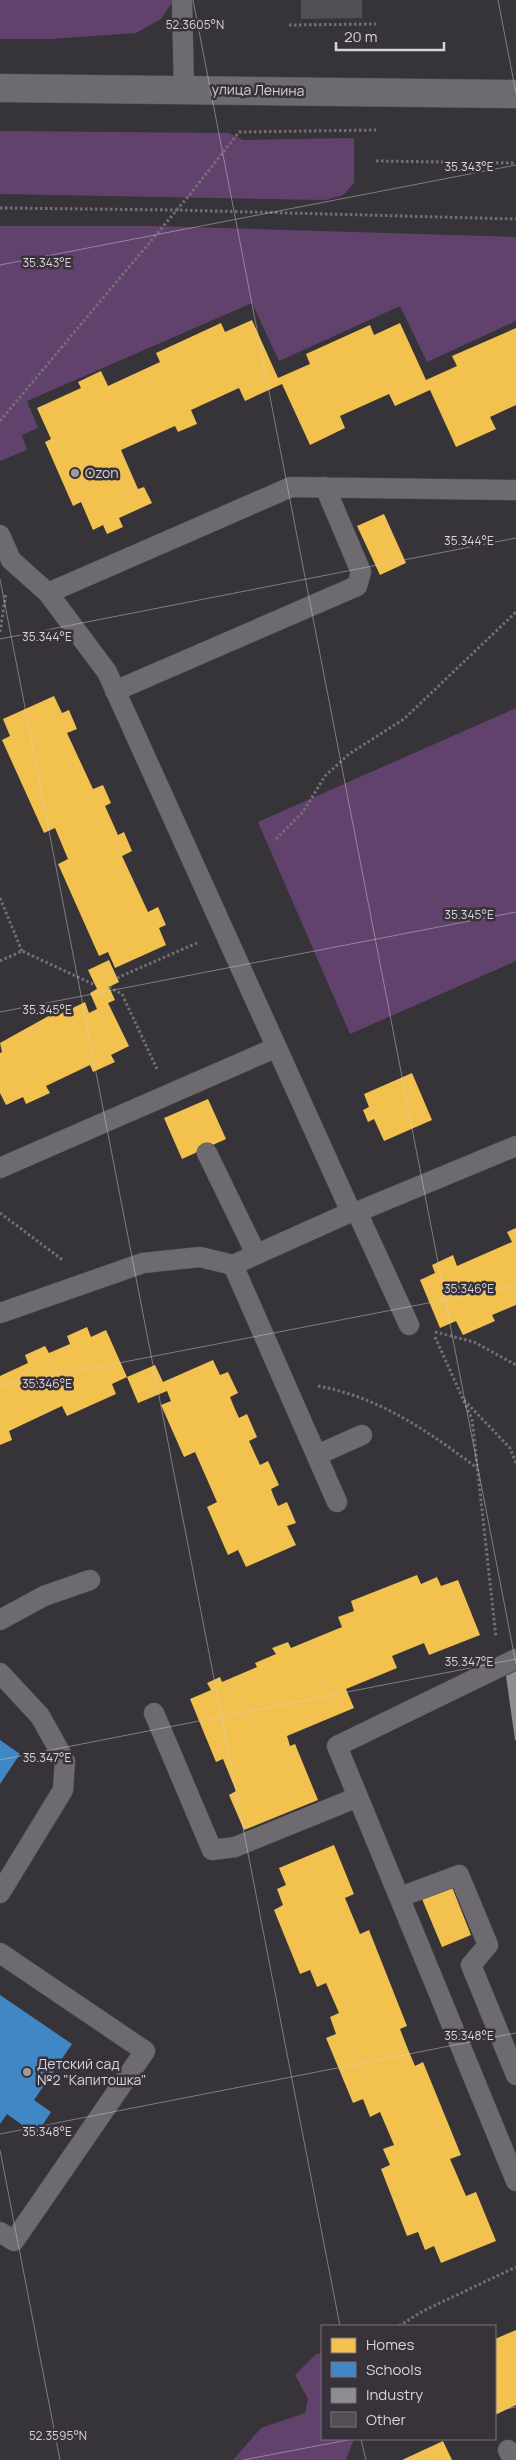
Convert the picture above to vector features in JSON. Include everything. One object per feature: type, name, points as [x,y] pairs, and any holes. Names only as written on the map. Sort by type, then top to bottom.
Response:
[{"type":"main road","name":"улица Ленина","points":[[0,88],[516,94]]},
{"type":"lane","points":[[182,0],[184,90]]},
{"type":"lane","points":[[48,592],[291,487],[516,490]]},
{"type":"lane","points":[[115,691],[357,586],[361,572],[325,487]]},
{"type":"lane","points":[[0,535],[11,560],[48,592],[106,672],[275,1048],[409,1325]]},
{"type":"lane","points":[[0,1168],[275,1048]]},
{"type":"lane","points":[[0,1313],[143,1263],[200,1257],[233,1265],[354,1212],[516,1146]]},
{"type":"lane","points":[[207,1153],[256,1254]]},
{"type":"lane","points":[[233,1265],[337,1502]]},
{"type":"lane","points":[[317,1454],[362,1435]]},
{"type":"lane","points":[[0,1620],[44,1596],[90,1580]]},
{"type":"lane","points":[[508,1663],[337,1746],[516,2182]]},
{"type":"lane","points":[[0,1673],[40,1716],[65,1761],[63,1790],[0,1893]]},
{"type":"lane","points":[[154,1713],[212,1850],[235,1847],[358,1797]]},
{"type":"lane","points":[[400,1897],[459,1875],[488,1945],[471,1965],[516,2075]]},
{"type":"lane","points":[[0,1953],[145,2051],[14,2241],[0,2232]]},
{"type":"path","points":[[289,25],[376,24]]},
{"type":"path","points":[[0,421],[176,210],[238,132],[376,130]]},
{"type":"path","points":[[376,161],[516,163]]},
{"type":"path","points":[[0,208],[176,210],[516,219]]},
{"type":"path","points":[[276,839],[303,812],[325,776],[349,754],[404,719],[516,612]]},
{"type":"path","points":[[0,898],[22,951],[95,985]]},
{"type":"path","points":[[117,978],[223,932]]},
{"type":"path","points":[[0,962],[22,951]]},
{"type":"path","points":[[109,987],[122,994],[168,1094]]},
{"type":"path","points":[[0,1213],[91,1280]]},
{"type":"path","points":[[508,1663],[472,1420],[432,1331],[474,1342],[516,1365]]},
{"type":"path","points":[[286,1386],[318,1386],[354,1393],[396,1412],[478,1468]]},
{"type":"path","points":[[463,1398],[510,1448],[516,1463]]},
{"type":"path","points":[[401,2325],[423,2311],[516,2267]]},
{"type":"shaded area","points":[[0,0],[173,1],[161,19],[136,33],[50,39],[0,39]]},
{"type":"shaded area","points":[[0,131],[229,133],[243,140],[354,138],[354,183],[343,195],[325,200],[0,194]]},
{"type":"shaded area","points":[[0,226],[153,226],[516,237],[516,321],[427,362],[400,306],[279,361],[252,303],[27,401],[38,428],[22,435],[27,450],[0,461]]},
{"type":"shaded area","points":[[516,708],[516,961],[350,1034],[258,822]]},
{"type":"shaded area","points":[[321,2353],[321,2440],[354,2440],[346,2460],[233,2460],[261,2428],[305,2413],[308,2399],[295,2375],[316,2354]]},
{"type":"building: Homes","points":[[252,320],[278,378],[310,364],[306,354],[370,325],[374,335],[400,323],[426,380],[457,366],[452,356],[516,328],[516,405],[490,417],[496,429],[456,447],[430,390],[395,406],[389,394],[340,416],[345,428],[310,445],[282,384],[245,401],[239,388],[191,410],[197,424],[178,432],[175,426],[121,450],[138,489],[144,487],[152,503],[119,518],[123,527],[107,534],[103,525],[93,530],[81,502],[73,506],[45,442],[51,439],[37,408],[81,388],[78,382],[101,371],[108,386],[160,362],[156,353],[221,323],[225,332]]},
{"type":"building: Homes","points":[[384,514],[406,563],[380,575],[357,526]]},
{"type":"building: Homes","points":[[54,696],[62,713],[69,710],[77,729],[67,733],[93,789],[103,785],[111,803],[105,806],[118,835],[124,832],[132,851],[122,856],[148,912],[158,907],[166,925],[159,928],[166,945],[115,968],[108,952],[99,956],[58,864],[68,859],[55,828],[44,833],[2,740],[10,736],[3,719]]},
{"type":"building: Homes","points":[[109,960],[119,982],[109,987],[115,1000],[108,1003],[129,1046],[111,1055],[115,1062],[93,1072],[90,1065],[46,1086],[50,1093],[26,1104],[23,1097],[6,1105],[0,1093],[0,1053],[2,1052],[0,1043],[54,1013],[56,1016],[85,1002],[89,1013],[97,1009],[90,993],[97,989],[88,970]]},
{"type":"building: Homes","points":[[412,1073],[432,1120],[384,1141],[374,1119],[368,1122],[363,1110],[369,1107],[364,1094]]},
{"type":"building: Homes","points":[[208,1099],[226,1139],[182,1159],[164,1118]]},
{"type":"building: Homes","points":[[516,1228],[516,1305],[492,1315],[495,1321],[463,1335],[456,1321],[440,1328],[420,1280],[435,1273],[432,1265],[453,1255],[457,1266],[512,1242],[507,1232]]},
{"type":"building: Homes","points":[[87,1327],[91,1337],[106,1330],[127,1377],[112,1384],[116,1394],[67,1416],[62,1406],[9,1431],[12,1440],[0,1445],[0,1376],[28,1363],[25,1355],[45,1346],[49,1353],[70,1344],[67,1336]]},
{"type":"building: Homes","points":[[213,1360],[220,1375],[228,1372],[238,1393],[230,1397],[234,1407],[239,1418],[247,1414],[257,1437],[249,1441],[260,1465],[268,1461],[279,1485],[271,1489],[278,1506],[287,1502],[296,1523],[287,1526],[296,1545],[246,1567],[238,1550],[228,1555],[207,1507],[217,1502],[195,1452],[184,1457],[161,1405],[171,1401],[167,1391],[138,1403],[127,1377],[155,1365],[163,1382]]},
{"type":"building: Homes","points":[[417,1575],[421,1584],[437,1577],[441,1586],[458,1580],[480,1635],[429,1655],[424,1643],[392,1656],[397,1668],[346,1689],[354,1708],[287,1736],[290,1746],[295,1744],[318,1800],[244,1830],[229,1795],[236,1791],[223,1759],[216,1762],[190,1699],[211,1690],[207,1683],[220,1677],[222,1682],[257,1667],[255,1663],[276,1654],[272,1648],[288,1642],[291,1648],[342,1627],[338,1617],[354,1611],[351,1601]]},
{"type":"building: Homes","points":[[334,1845],[354,1894],[345,1898],[360,1934],[369,1930],[407,2026],[400,2029],[407,2047],[415,2066],[423,2062],[461,2155],[450,2159],[466,2196],[476,2192],[496,2241],[441,2263],[434,2246],[425,2250],[418,2232],[407,2236],[381,2169],[390,2165],[383,2149],[394,2145],[380,2112],[370,2117],[363,2099],[353,2103],[326,2038],[336,2034],[330,2017],[339,2013],[326,1983],[317,1987],[310,1970],[300,1974],[274,1910],[283,1905],[277,1889],[286,1885],[279,1868]]},
{"type":"building: Homes","points":[[452,1887],[471,1935],[442,1947],[422,1899]]},
{"type":"building: Homes","points":[[516,2330],[516,2405],[496,2415],[496,2339]]},
{"type":"building: Homes","points":[[443,2441],[452,2460],[402,2460]]},
{"type":"building: Schools","points":[[0,1740],[20,1754],[0,1784]]},
{"type":"building: Schools","name":"Детский сад №2 \"Капитошка\"","points":[[0,1995],[72,2044],[34,2100],[51,2112],[36,2135],[7,2114],[0,2124]]},
{"type":"building: Industry","points":[[516,1671],[516,1740],[515,1740],[506,1676]]},
{"type":"building: Other","points":[[301,0],[362,0],[362,18],[301,19]]},
{"type":"place","name":"Ozon","points":[[75,473]]},
{"type":"place","name":"Детский сад №2 \"Капитошка\"","points":[[27,2072]]}]
